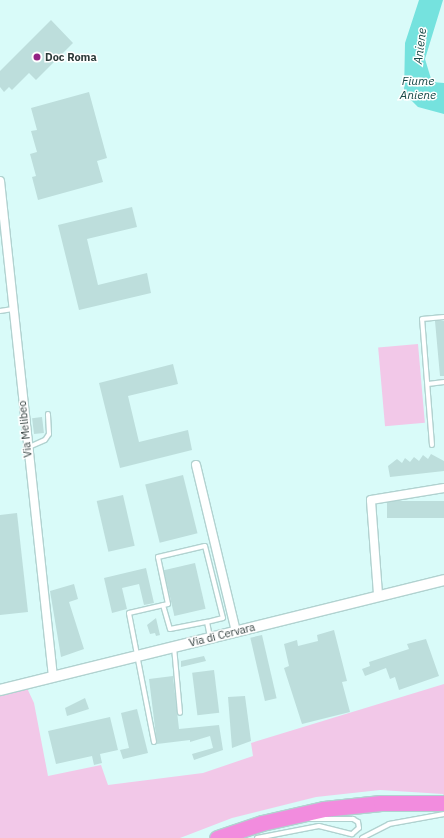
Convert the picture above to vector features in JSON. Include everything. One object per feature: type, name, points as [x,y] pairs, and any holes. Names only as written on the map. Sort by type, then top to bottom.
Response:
[{"type":"highway","points":[[217,838],[255,832],[337,807],[444,803]]},
{"type":"street","name":"Via Melibeo","points":[[0,181],[14,309],[26,448],[53,676]]},
{"type":"street","points":[[196,465],[236,631]]},
{"type":"street","points":[[378,594],[371,500],[444,488]]},
{"type":"street","name":"Via di Cervara","points":[[0,690],[210,638],[378,594],[444,580]]},
{"type":"lane","points":[[0,311],[14,309]]},
{"type":"lane","points":[[432,445],[422,319],[444,317]]},
{"type":"lane","points":[[428,384],[444,382]]},
{"type":"lane","points":[[26,448],[38,444],[49,434],[48,414]]},
{"type":"lane","points":[[154,742],[139,655],[129,613],[168,604],[158,557],[205,546],[223,618],[170,629],[164,605]]},
{"type":"lane","points":[[207,622],[210,638]]},
{"type":"lane","points":[[174,646],[180,713]]},
{"type":"lane","points":[[362,838],[389,824],[444,814]]},
{"type":"lane","points":[[333,817],[356,820],[359,826],[354,834],[319,826],[255,832],[333,817]]},
{"type":"shaded area","points":[[418,344],[425,423],[385,426],[378,347]]},
{"type":"shaded area","points":[[444,684],[444,796],[443,794],[380,790],[316,797],[232,818],[180,838],[0,838],[0,695],[27,688],[34,703],[48,776],[101,765],[108,785],[203,773],[253,756],[251,743]]},
{"type":"water","name":"Fiume Aniene","points":[[419,0],[443,0],[425,59],[432,82],[444,83],[444,114],[418,107],[404,93],[405,43]]},
{"type":"building","name":"Doc Roma","points":[[51,20],[73,43],[36,80],[29,73],[12,90],[9,87],[4,92],[0,87],[0,71]]},
{"type":"building","points":[[89,92],[107,158],[97,161],[103,182],[38,200],[32,177],[36,176],[30,154],[37,152],[31,131],[37,130],[31,108]]},
{"type":"building","points":[[132,207],[137,227],[87,239],[98,285],[147,273],[151,293],[79,310],[58,225]]},
{"type":"building","points":[[435,321],[444,321],[444,376],[440,376]]},
{"type":"building","points":[[173,364],[178,384],[128,396],[139,442],[188,430],[192,450],[120,468],[99,383]]},
{"type":"building","points":[[42,417],[44,433],[34,434],[32,418]]},
{"type":"building","points":[[431,454],[444,461],[444,471],[390,477],[388,466],[397,459],[402,463],[405,458],[410,462],[414,457],[419,461],[423,455],[428,459]]},
{"type":"building","points":[[183,475],[198,533],[160,543],[145,484]]},
{"type":"building","points":[[123,495],[135,546],[108,552],[97,501]]},
{"type":"building","points":[[387,501],[444,501],[444,518],[387,518]]},
{"type":"building","points":[[17,513],[28,612],[0,615],[0,515]]},
{"type":"building","points":[[195,563],[206,609],[174,616],[164,570]]},
{"type":"building","points":[[146,568],[154,603],[144,605],[139,584],[122,588],[127,609],[112,613],[104,578]]},
{"type":"building","points":[[74,584],[78,599],[69,602],[84,649],[61,657],[50,591]]},
{"type":"building","points":[[156,618],[160,635],[156,636],[155,633],[150,634],[147,625]]},
{"type":"building","points":[[334,630],[347,681],[342,682],[350,712],[302,724],[284,668],[289,666],[284,644],[297,640],[298,646],[318,641],[317,635]]},
{"type":"building","points":[[262,635],[277,698],[265,701],[250,638]]},
{"type":"building","points":[[426,639],[439,676],[399,690],[395,677],[390,679],[386,668],[365,676],[362,669],[370,666],[369,662],[409,649],[407,644]]},
{"type":"building","points":[[204,656],[206,661],[181,667],[181,661]]},
{"type":"building","points":[[214,670],[219,713],[197,715],[192,673]]},
{"type":"building","points":[[173,676],[179,729],[219,725],[223,750],[194,760],[192,754],[213,748],[210,736],[190,742],[190,740],[157,744],[149,679]]},
{"type":"building","points":[[245,696],[251,741],[232,748],[228,697]]},
{"type":"building","points":[[85,698],[89,709],[67,716],[65,708]]},
{"type":"building","points":[[137,709],[148,753],[123,759],[120,750],[129,748],[121,713]]},
{"type":"building","points":[[110,717],[118,750],[100,754],[102,763],[94,765],[92,756],[56,764],[48,731]]},
{"type":"place","name":"Doc Roma","points":[[37,57]]},
{"type":"water label","name":"Aniene","points":[[420,46]]}]
